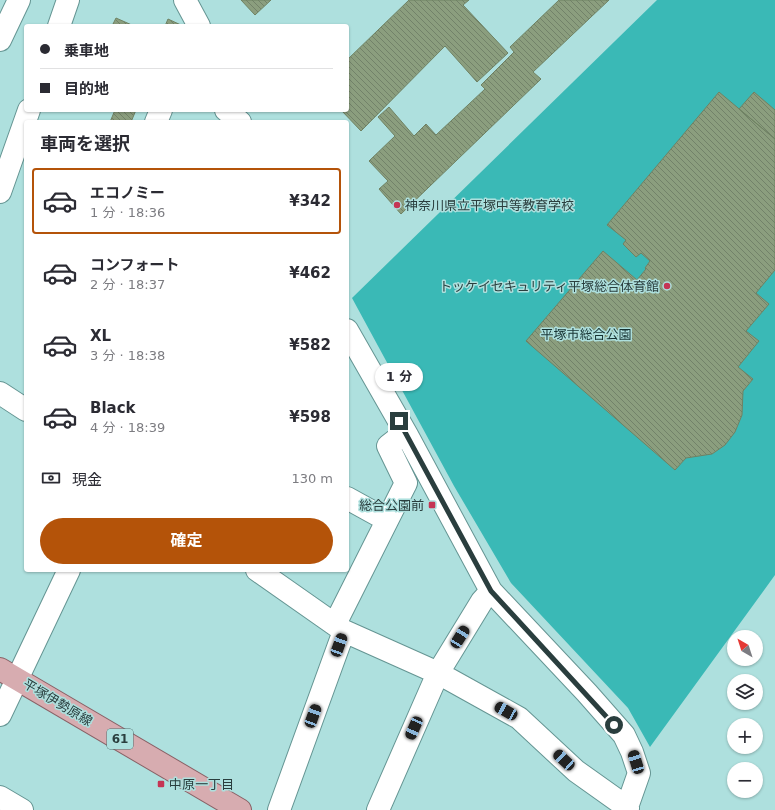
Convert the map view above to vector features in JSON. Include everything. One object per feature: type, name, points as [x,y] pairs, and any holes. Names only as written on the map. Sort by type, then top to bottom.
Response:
[{"type":"main road","name":"平塚伊勢原線","points":[[9,673],[240,810]]},
{"type":"street","points":[[0,40],[19,0]]},
{"type":"street","points":[[60,24],[68,0]]},
{"type":"street","points":[[185,0],[198,24]]},
{"type":"street","points":[[228,112],[238,120]]},
{"type":"street","points":[[0,192],[24,124]]},
{"type":"street","points":[[260,572],[340,628],[438,673],[519,718],[576,771],[627,809],[639,773],[624,735],[587,693],[491,591],[407,435],[349,334]]},
{"type":"street","points":[[0,392],[24,407]]},
{"type":"street","points":[[279,810],[340,628],[387,520],[406,483],[388,446],[397,439],[407,435]]},
{"type":"street","points":[[349,499],[387,520]]},
{"type":"street","points":[[0,716],[9,673],[68,572]]},
{"type":"street","points":[[378,810],[438,673],[482,601],[491,591]]},
{"type":"street","points":[[0,797],[22,810]]},
{"type":"green space","name":"平塚市総合公園","points":[[657,0],[775,0],[775,575],[735,630],[727,630],[727,641],[650,747],[628,708],[511,583],[454,486],[352,298]]},
{"type":"building","points":[[241,0],[271,0],[255,15]]},
{"type":"building","points":[[409,0],[469,0],[463,5],[508,53],[477,82],[445,46],[361,131],[343,112],[349,112],[349,58]]},
{"type":"building","points":[[559,0],[609,0],[533,72],[541,79],[401,214],[379,189],[388,181],[369,161],[395,136],[378,117],[389,107],[414,136],[426,124],[436,135],[485,89],[481,85],[514,52],[510,47]]},
{"type":"building","points":[[116,18],[130,24],[113,24]]},
{"type":"building","points":[[168,19],[179,24],[166,24]]},
{"type":"building","name":"トッケイセキュリティ平塚総合体育館","points":[[719,92],[775,139],[775,270],[756,293],[769,304],[746,331],[759,341],[738,367],[753,379],[743,391],[742,415],[735,432],[725,445],[712,454],[686,458],[675,470],[526,341],[603,251],[637,280],[646,269],[645,268],[650,261],[641,253],[636,257],[623,244],[626,240],[607,225]]},
{"type":"building","points":[[754,92],[775,110],[775,139],[739,109]]},
{"type":"building","points":[[114,112],[135,112],[132,120],[111,120]]},
{"type":"place","name":"神奈川県立平塚中等教育学校","points":[[397,205]]},
{"type":"place","name":"トッケイセキュリティ平塚総合体育館","points":[[667,286]]},
{"type":"place","name":"総合公園前","points":[[432,505]]},
{"type":"place","name":"中原一丁目","points":[[161,784]]},
{"type":"route","points":[[399,421],[491,591],[587,693],[614,725]]}]
